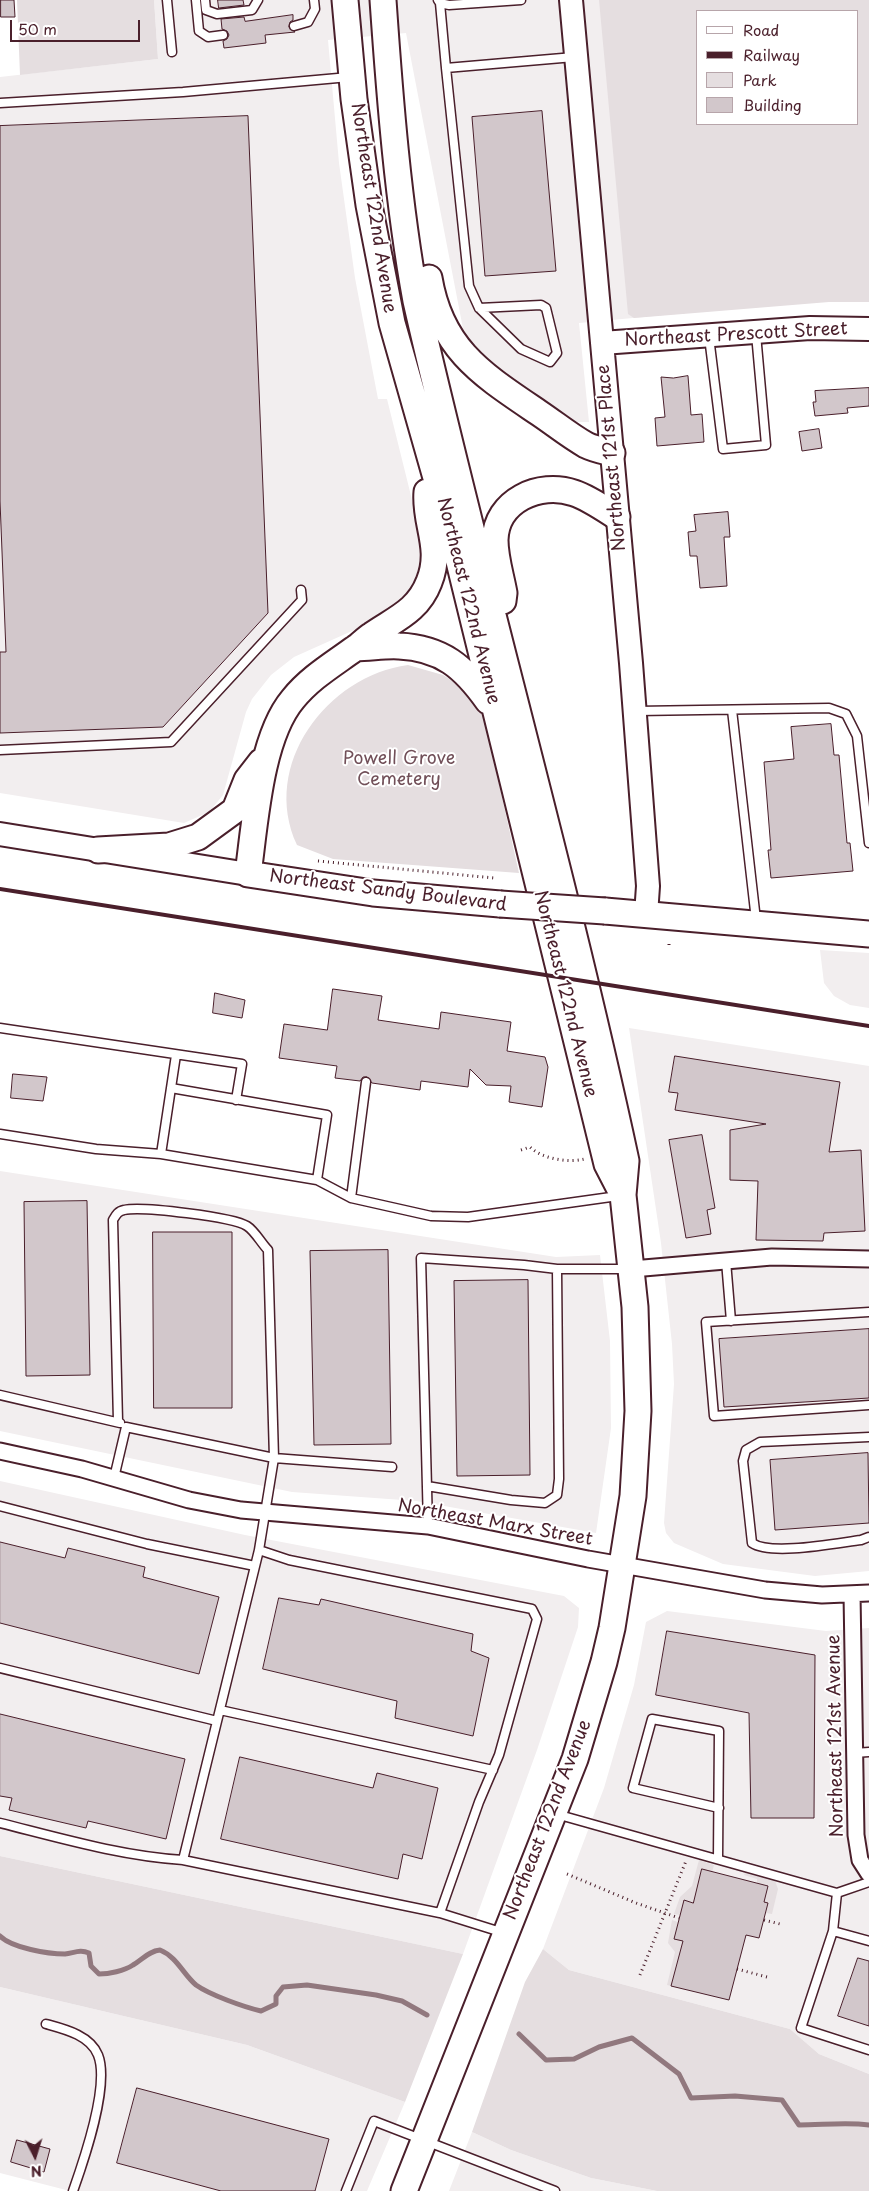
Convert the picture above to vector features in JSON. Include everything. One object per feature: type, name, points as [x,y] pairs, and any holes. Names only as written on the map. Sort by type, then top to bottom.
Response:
[{"type":"main road","name":"Northeast 122nd Avenue","points":[[345,0],[352,77],[369,205],[383,283],[408,384],[454,541],[607,1164],[623,1195]]},
{"type":"main road","name":"Northeast 122nd Avenue","points":[[383,0],[394,144],[408,260],[416,301],[497,633],[574,935],[626,1161],[623,1195],[632,1269],[638,1354],[638,1411],[633,1496],[617,1602],[601,1672],[575,1759],[404,2191]]},
{"type":"main road","points":[[394,144],[421,237],[436,311],[448,335],[484,376],[587,446],[612,453]]},
{"type":"main road","points":[[248,874],[266,756],[274,733],[292,700],[318,674],[356,648],[371,635],[406,614],[429,583],[435,550],[426,501],[431,463]]},
{"type":"main road","points":[[497,633],[504,593],[495,539],[498,523],[506,509],[519,498],[534,492],[555,489],[574,492],[617,517]]},
{"type":"main road","points":[[356,648],[397,645],[439,655],[455,664],[472,678],[494,709]]},
{"type":"main road","points":[[98,850],[169,846],[198,836],[235,810],[247,780],[266,756]]},
{"type":"main road","name":"Northeast Sandy Boulevard","points":[[248,874],[373,893],[869,934]]},
{"type":"street","name":"Northeast 121st Place","points":[[571,0],[635,711],[648,886],[646,915]]},
{"type":"street","name":"Northeast Prescott Street","points":[[602,343],[830,327],[869,328]]},
{"type":"street","name":"Northeast Sandy Boulevard","points":[[0,834],[248,874]]},
{"type":"street","points":[[632,1269],[772,1257],[869,1259]]},
{"type":"street","name":"Northeast Marx Street","points":[[0,1451],[82,1469],[189,1500],[264,1513],[428,1526],[623,1565],[764,1590],[822,1595],[869,1593]]},
{"type":"street","name":"Northeast 121st Avenue","points":[[852,1594],[862,1753],[856,1835],[860,1860],[869,1874]]},
{"type":"lane","points":[[167,0],[172,52]]},
{"type":"lane","points":[[196,0],[199,31],[208,37],[223,35]]},
{"type":"lane","points":[[205,0],[206,10],[217,14],[252,10],[258,0]]},
{"type":"lane","points":[[294,26],[308,22],[315,9],[314,0]]},
{"type":"lane","points":[[478,308],[541,305],[546,308],[557,353],[550,362],[521,349],[478,308],[469,286],[439,2],[449,5],[521,0]]},
{"type":"lane","points":[[446,68],[576,57]]},
{"type":"lane","points":[[0,103],[193,92],[352,77]]},
{"type":"lane","points":[[709,334],[722,449],[766,445],[756,332]]},
{"type":"lane","points":[[0,750],[171,742],[302,600],[302,590]]},
{"type":"lane","points":[[635,711],[829,708],[846,714],[857,736],[869,843]]},
{"type":"lane","points":[[732,710],[756,925]]},
{"type":"lane","points":[[0,1028],[242,1064],[236,1100]]},
{"type":"lane","points":[[161,1154],[176,1054]]},
{"type":"lane","points":[[351,1198],[366,1082]]},
{"type":"lane","points":[[171,1088],[327,1115],[317,1180]]},
{"type":"lane","points":[[0,1134],[96,1149],[161,1154],[317,1180],[351,1198],[431,1216],[468,1217],[623,1195]]},
{"type":"lane","points":[[118,1421],[113,1220],[116,1214],[123,1210],[132,1209],[184,1212],[247,1226],[268,1250],[274,1458],[259,1550],[183,1860]]},
{"type":"lane","points":[[428,1526],[421,1258],[524,1264],[557,1269],[632,1269]]},
{"type":"lane","points":[[726,1260],[731,1321]]},
{"type":"lane","points":[[427,1486],[511,1500],[545,1503],[557,1495],[559,1479],[557,1269]]},
{"type":"lane","points":[[869,1312],[706,1322],[714,1416],[869,1405]]},
{"type":"lane","points":[[0,1395],[118,1421],[126,1427],[274,1458],[392,1467]]},
{"type":"lane","points":[[114,1478],[126,1427]]},
{"type":"lane","points":[[869,1437],[760,1442],[746,1450],[743,1462],[752,1543],[756,1546],[779,1549],[861,1540],[869,1537]]},
{"type":"lane","points":[[0,1506],[147,1544],[255,1566]]},
{"type":"lane","points":[[259,1550],[288,1560],[532,1609],[537,1619],[499,1755],[456,1864],[440,1913]]},
{"type":"lane","points":[[0,1668],[217,1721]]},
{"type":"lane","points":[[220,1710],[493,1770]]},
{"type":"lane","points":[[718,1859],[719,1808],[719,1731],[652,1719],[633,1788],[719,1808]]},
{"type":"lane","points":[[554,1813],[837,1893],[869,1882]]},
{"type":"lane","points":[[0,1823],[90,1846],[158,1859],[183,1860],[440,1913],[505,1933]]},
{"type":"lane","points":[[837,1893],[833,1931],[801,2028],[869,2050]]},
{"type":"lane","points":[[833,1931],[869,1941]]},
{"type":"lane","points":[[46,2024],[74,2032],[90,2044],[98,2054],[101,2076],[99,2096],[74,2191]]},
{"type":"lane","points":[[346,2191],[374,2121],[555,2191]]},
{"type":"path","points":[[318,861],[494,878]]},
{"type":"path","points":[[521,1150],[530,1147],[536,1153],[548,1157],[578,1161],[605,1154]]},
{"type":"path","points":[[640,1974],[690,1851]]},
{"type":"path","points":[[567,1874],[679,1918]]},
{"type":"path","points":[[764,1920],[780,1924]]},
{"type":"path","points":[[737,1969],[767,1977]]},
{"type":"shaded area","points":[[154,0],[869,0],[869,300],[838,299],[579,323],[589,422],[571,422],[494,371],[465,339],[406,33],[328,40],[339,163],[355,278],[378,399],[387,399],[423,550],[421,564],[411,588],[395,608],[372,622],[294,657],[271,675],[252,699],[246,712],[223,795],[209,812],[184,823],[0,793],[0,77],[158,59]]},
{"type":"shaded area","points":[[820,950],[869,953],[869,1008],[850,1005],[834,996],[824,983]]},
{"type":"shaded area","points":[[629,1028],[869,1066],[869,1571],[815,1576],[723,1564],[674,1543],[666,1533],[664,1523],[674,1384],[672,1344],[661,1243]]},
{"type":"shaded area","points":[[0,1171],[556,1257],[600,1255],[610,1341],[611,1428],[596,1533],[416,1501],[292,1492],[0,1431]]},
{"type":"shaded area","points":[[0,1481],[245,1535],[564,1596],[579,1608],[578,1627],[537,1750],[463,1954],[0,1856]]},
{"type":"shaded area","points":[[667,1611],[826,1631],[869,1628],[869,2074],[819,2054],[790,2029],[569,1970],[543,1949],[604,1788],[634,1685],[646,1622]]},
{"type":"shaded area","points":[[0,1987],[247,2045],[405,2102],[367,2191],[70,2191],[0,2173]]},
{"type":"shaded area","points":[[472,2132],[511,2150],[591,2178],[657,2191],[449,2191]]},
{"type":"green space","points":[[17,0],[154,0],[158,59],[20,75]]},
{"type":"green space","points":[[599,0],[869,0],[869,302],[829,302],[634,318],[628,314]]},
{"type":"green space","name":"Powell Grove Cemetery","points":[[408,665],[443,675],[462,687],[482,708],[519,873],[333,859],[297,845],[288,815],[287,785],[295,756],[308,729],[328,706],[351,687],[378,673]]},
{"type":"green space","points":[[0,1856],[463,1954],[405,2102],[247,2045],[0,1987]]},
{"type":"green space","points":[[699,1860],[714,1865],[712,1872],[693,1903],[684,1900],[680,1915],[674,1914],[680,1897],[692,1886]]},
{"type":"green space","points":[[745,1873],[775,1881],[778,1889],[772,1914],[766,1913],[768,1903],[764,1902],[768,1887],[757,1883],[757,1879],[744,1875]]},
{"type":"green space","points":[[672,1920],[678,1922],[674,1939],[683,1941],[671,1986],[667,1985],[675,1952],[668,1943]]},
{"type":"green space","points":[[543,1949],[569,1970],[790,2029],[819,2054],[869,2074],[869,2191],[657,2191],[591,2178],[511,2150],[472,2132],[525,1982]]},
{"type":"building","points":[[1,0],[14,0],[15,17],[1,17]]},
{"type":"building","points":[[218,0],[243,0],[244,5],[219,8]]},
{"type":"building","points":[[293,15],[293,20],[290,22],[289,27],[295,32],[265,35],[266,43],[224,48],[223,41],[229,35],[227,31],[222,29],[221,19],[244,17],[245,21]]},
{"type":"building","points":[[542,111],[556,271],[485,276],[472,117]]},
{"type":"building","points":[[248,116],[268,613],[163,727],[0,733],[0,652],[6,652],[0,501],[0,126]]},
{"type":"building","points":[[688,376],[691,415],[702,414],[704,442],[657,446],[655,418],[665,417],[661,377]]},
{"type":"building","points":[[869,388],[869,406],[847,408],[848,413],[815,416],[813,402],[816,402],[815,391]]},
{"type":"building","points":[[819,429],[822,448],[802,451],[799,432]]},
{"type":"building","points":[[728,512],[730,537],[724,537],[727,586],[700,588],[697,556],[690,556],[688,532],[696,531],[694,515]]},
{"type":"building","points":[[831,724],[834,755],[839,755],[847,843],[850,843],[853,871],[771,878],[768,850],[771,850],[764,762],[794,759],[791,727]]},
{"type":"building","points":[[333,989],[382,996],[378,1020],[439,1029],[441,1012],[511,1022],[507,1051],[545,1057],[548,1067],[542,1107],[509,1102],[511,1086],[486,1085],[470,1069],[468,1087],[421,1081],[420,1090],[372,1083],[367,1077],[363,1077],[360,1081],[335,1078],[337,1066],[279,1058],[284,1024],[327,1030]]},
{"type":"building","points":[[215,993],[245,1000],[242,1018],[213,1013]]},
{"type":"building","points":[[675,1056],[840,1082],[829,1152],[861,1150],[865,1231],[824,1233],[823,1241],[756,1240],[758,1181],[730,1180],[730,1130],[766,1124],[675,1110],[678,1093],[669,1092]]},
{"type":"building","points":[[13,1074],[47,1077],[43,1101],[11,1098]]},
{"type":"building","points":[[702,1135],[715,1208],[707,1210],[711,1234],[686,1238],[669,1140]]},
{"type":"building","points":[[87,1201],[90,1375],[26,1376],[24,1202]]},
{"type":"building","points":[[153,1232],[232,1232],[232,1408],[154,1408]]},
{"type":"building","points":[[388,1250],[391,1444],[314,1445],[310,1251]]},
{"type":"building","points":[[528,1280],[530,1475],[457,1476],[454,1281]]},
{"type":"building","points":[[869,1329],[869,1398],[724,1407],[719,1339]]},
{"type":"building","points":[[868,1453],[869,1523],[775,1530],[770,1460]]},
{"type":"building","points":[[0,1542],[65,1558],[68,1548],[145,1567],[143,1577],[219,1597],[199,1674],[0,1623]]},
{"type":"building","points":[[279,1598],[319,1605],[321,1599],[473,1634],[471,1651],[489,1658],[473,1736],[395,1718],[397,1701],[263,1669]]},
{"type":"building","points":[[667,1631],[815,1655],[814,1818],[751,1818],[749,1713],[656,1695]]},
{"type":"building","points":[[0,1714],[185,1759],[166,1839],[88,1821],[86,1828],[9,1810],[12,1798],[0,1796]]},
{"type":"building","points":[[240,1757],[373,1788],[377,1773],[438,1788],[422,1859],[403,1854],[398,1879],[221,1839]]},
{"type":"building","points":[[702,1869],[768,1886],[764,1902],[768,1903],[759,1938],[746,1935],[729,2000],[671,1986],[683,1941],[674,1939],[684,1900],[693,1903]]},
{"type":"building","points":[[858,1958],[869,1961],[869,2026],[838,2016]]},
{"type":"building","points":[[137,2088],[329,2139],[315,2191],[221,2191],[117,2163]]},
{"type":"building","points":[[17,2140],[50,2149],[44,2172],[11,2162]]},
{"type":"waterway","points":[[0,1936],[21,1947],[49,1953],[65,1954],[80,1951],[89,1953],[91,1966],[99,1974],[125,1969],[149,1954],[160,1950],[171,1957],[191,1981],[202,1989],[227,2000],[261,2011],[276,2004],[276,1996],[283,1987],[307,1985],[376,1995],[402,2001],[427,2015]]},
{"type":"waterway","points":[[519,2034],[546,2060],[574,2059],[599,2047],[632,2038],[679,2074],[691,2098],[735,2096],[782,2100],[799,2125],[869,2125]]},
{"type":"railway","points":[[0,889],[869,1026]]}]
